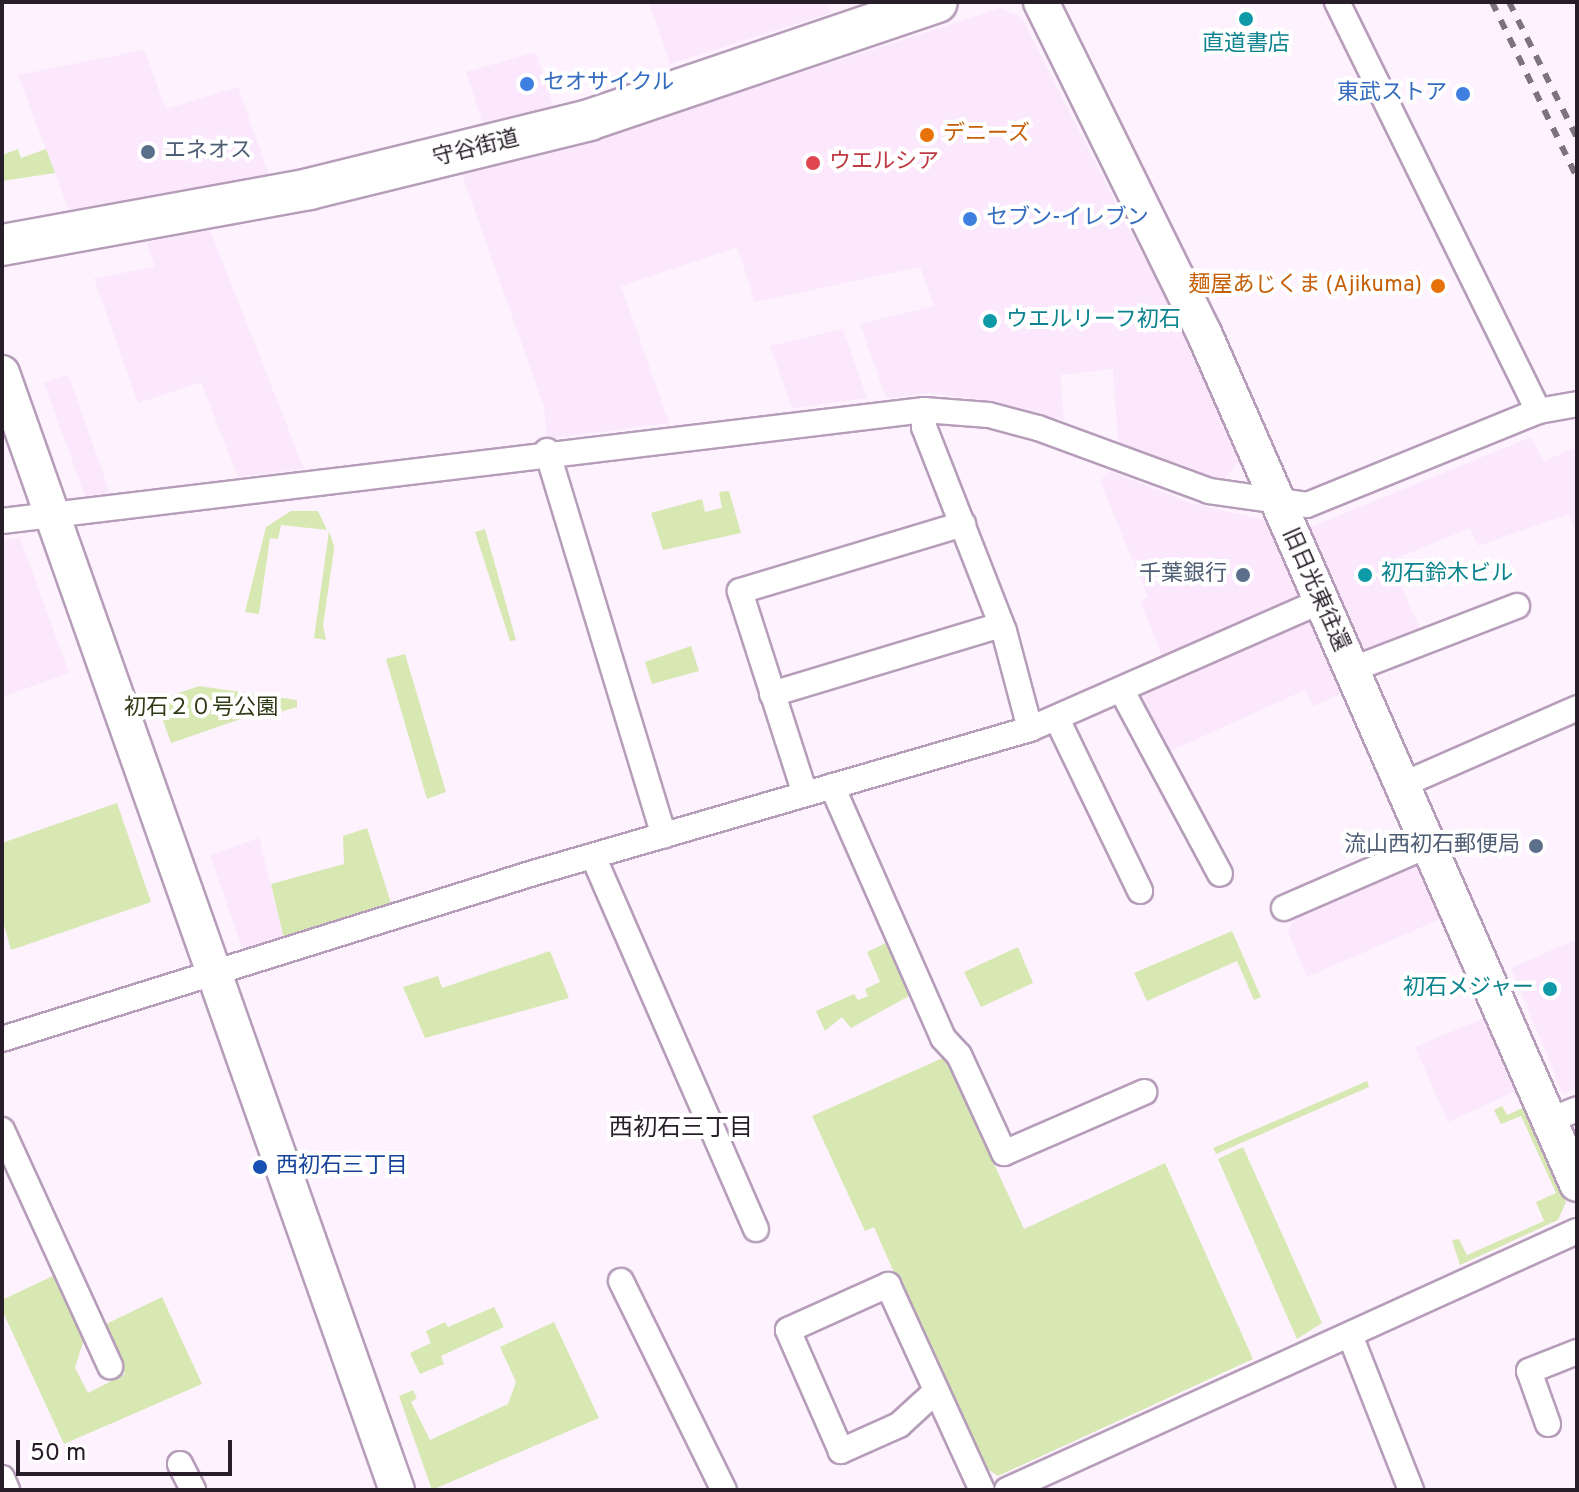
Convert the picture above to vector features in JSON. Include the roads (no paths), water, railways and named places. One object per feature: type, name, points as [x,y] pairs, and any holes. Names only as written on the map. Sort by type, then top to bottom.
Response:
[{"type":"main road","name":"守谷街道","points":[[2,245],[309,189],[589,120],[937,2]]},
{"type":"street","name":"旧日光東往還","points":[[1041,2],[1177,275],[1429,845],[1563,1115],[1577,1184]]},
{"type":"street","points":[[1337,2],[1538,411]]},
{"type":"street","points":[[2,373],[397,1490]]},
{"type":"street","points":[[2,521],[547,451],[924,410],[1013,421],[1209,491],[1307,505],[1538,411],[1577,404]]},
{"type":"street","points":[[924,410],[924,427],[1001,625],[1030,729]]},
{"type":"street","points":[[547,451],[664,836]]},
{"type":"street","points":[[805,794],[740,591],[963,524]]},
{"type":"street","points":[[2,1039],[593,856],[1030,729],[1123,693],[1321,601]]},
{"type":"street","points":[[1351,670],[1517,606]]},
{"type":"street","points":[[772,694],[1001,625]]},
{"type":"street","points":[[1123,693],[1220,874]]},
{"type":"street","points":[[1402,785],[1577,708]]},
{"type":"street","points":[[1057,719],[1140,891]]},
{"type":"street","points":[[832,786],[943,1038],[959,1055],[1004,1153],[1144,1092]]},
{"type":"street","points":[[1284,908],[1429,845]]},
{"type":"street","points":[[593,856],[756,1229]]},
{"type":"street","points":[[2,1130],[110,1366]]},
{"type":"street","points":[[1007,1490],[1577,1231]]},
{"type":"street","points":[[621,1281],[724,1490]]},
{"type":"street","points":[[935,1392],[899,1425],[841,1451],[788,1330],[888,1285],[982,1490]]},
{"type":"street","points":[[1350,1335],[1411,1490]]},
{"type":"street","points":[[1548,1424],[1529,1371],[1577,1352]]},
{"type":"street","points":[[180,1464],[193,1490]]},
{"type":"street","points":[[2,1478],[7,1490]]},
{"type":"railway","points":[[1492,2],[1577,178]]},
{"type":"railway","points":[[1509,2],[1577,138]]},
{"type":"place","name":"直道書店","points":[[1246,19]]},
{"type":"place","name":"セオサイクル","points":[[527,84]]},
{"type":"place","name":"東武ストア","points":[[1463,94]]},
{"type":"place","name":"デニーズ","points":[[927,135]]},
{"type":"place","name":"エネオス","points":[[148,152]]},
{"type":"place","name":"ウエルシア","points":[[813,163]]},
{"type":"place","name":"セブン-イレブン","points":[[970,219]]},
{"type":"place","name":"麺屋あじくま (Ajikuma)","points":[[1438,286]]},
{"type":"place","name":"ウエルリーフ初石","points":[[990,321]]},
{"type":"place","name":"千葉銀行","points":[[1243,575]]},
{"type":"place","name":"初石鈴木ビル","points":[[1365,575]]},
{"type":"place","name":"流山西初石郵便局","points":[[1536,846]]},
{"type":"place","name":"初石メジャー","points":[[1550,989]]},
{"type":"place","name":"西初石三丁目","points":[[260,1167]]},
{"type":"district","name":"西初石三丁目","points":[[681,1130]]},
{"type":"park label","name":"初石２０号公園","points":[[201,709]]}]
